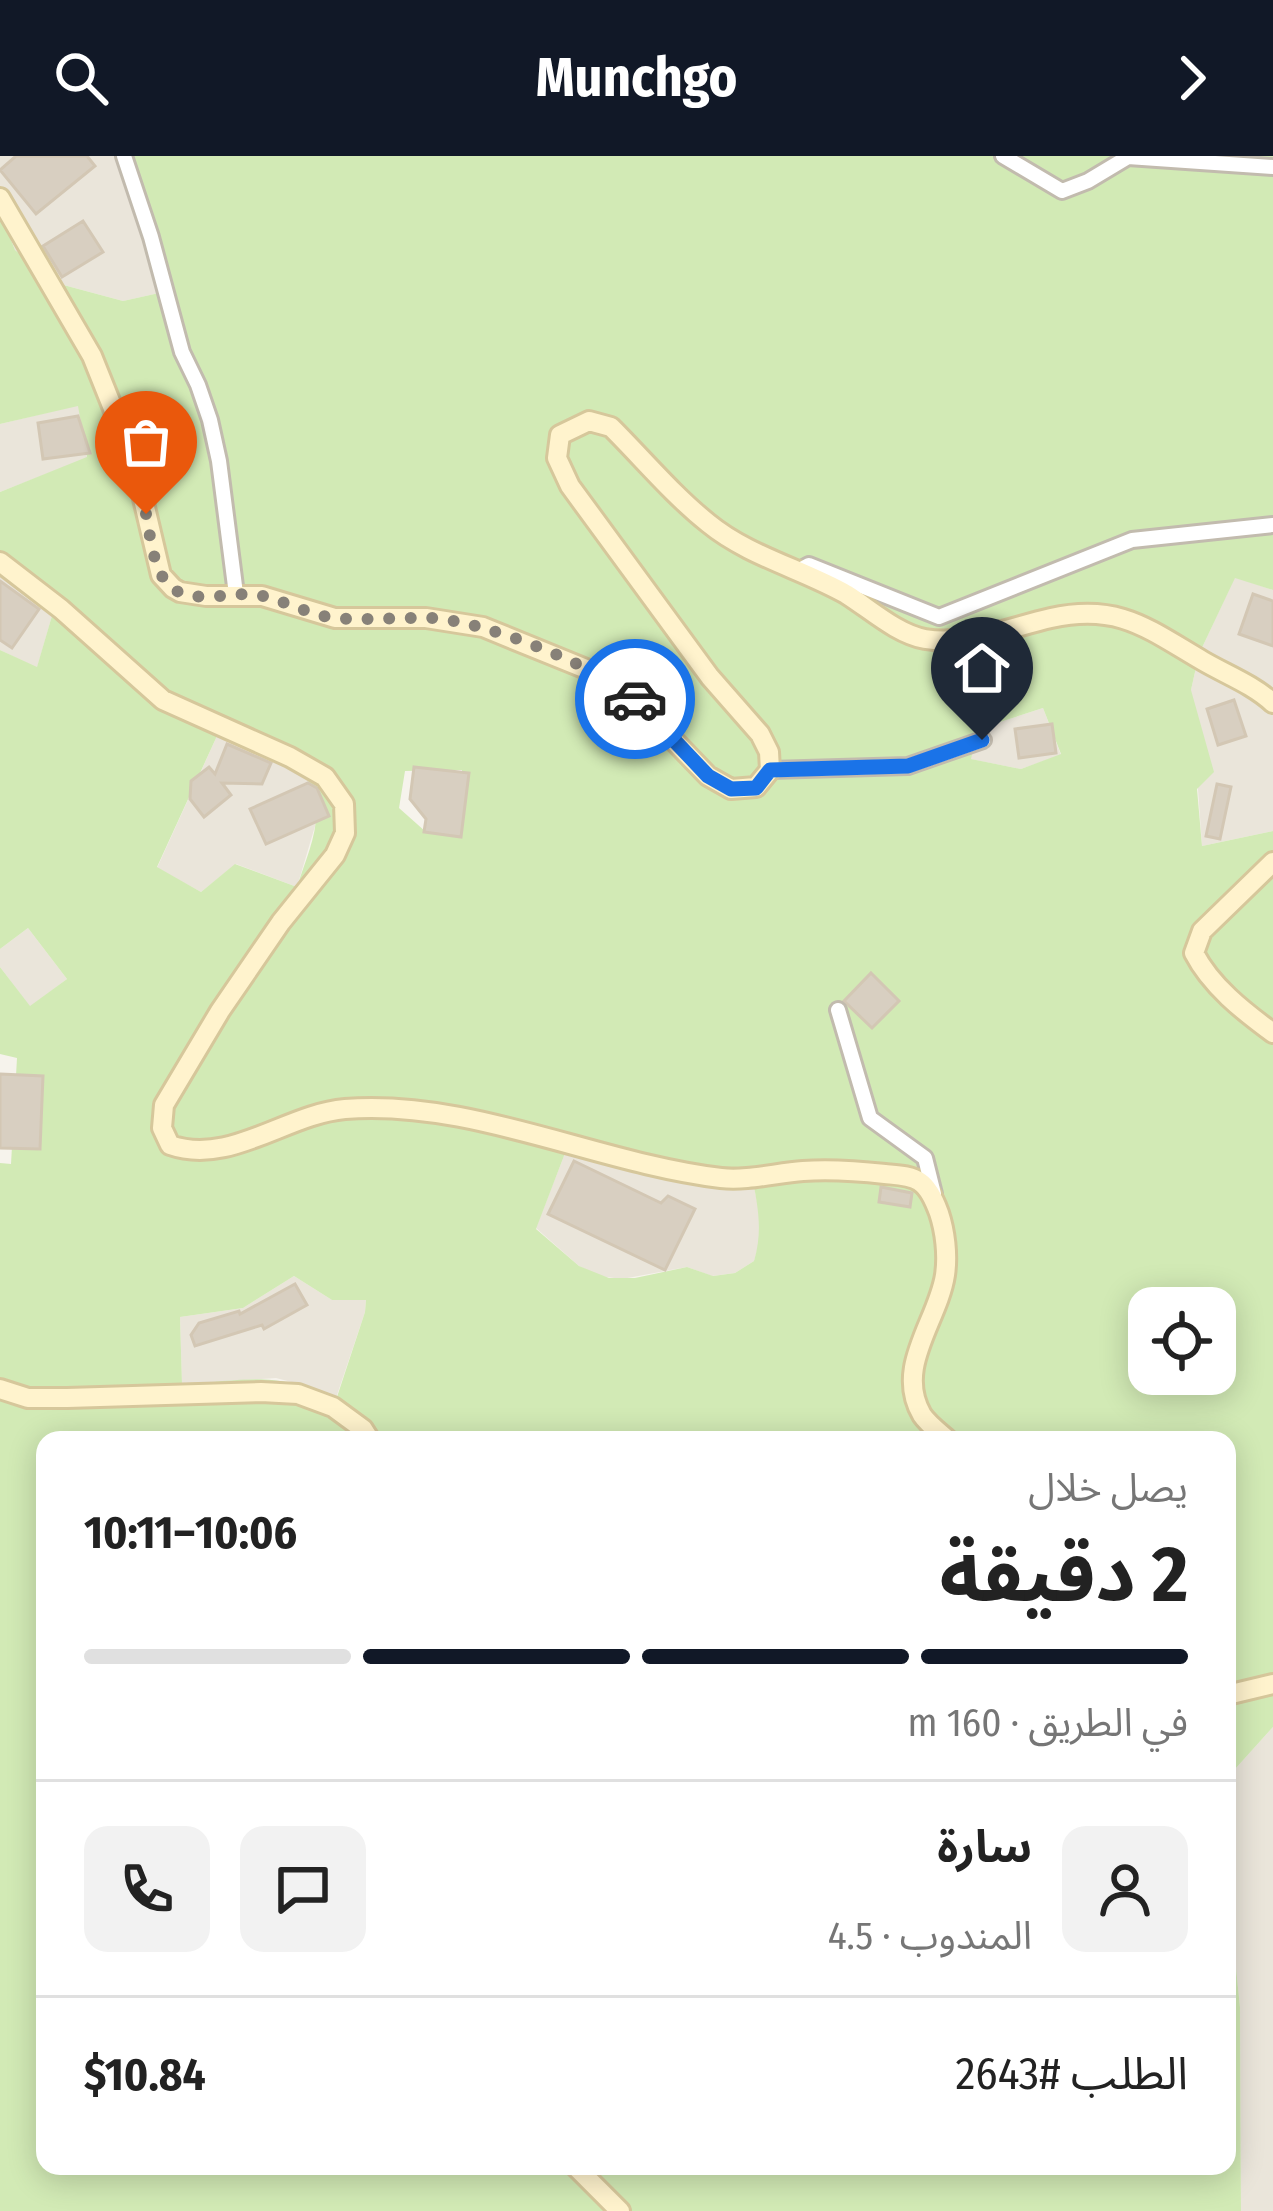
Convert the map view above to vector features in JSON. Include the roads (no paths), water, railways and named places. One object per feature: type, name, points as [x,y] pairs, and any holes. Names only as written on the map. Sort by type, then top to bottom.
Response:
[{"type":"street","points":[[124,156],[182,352],[210,420],[236,594]]},
{"type":"street","points":[[1003,156],[1062,191],[1088,182],[1128,157],[1273,167]]},
{"type":"street","points":[[0,197],[92,356],[128,449],[161,575],[180,592],[262,596],[335,618],[426,617],[483,627],[596,673],[631,695],[708,776],[731,789],[756,788],[770,770],[769,752],[760,734],[710,677],[569,486],[557,458],[560,435],[589,421],[610,427],[710,525],[842,592],[902,630],[925,639],[969,638],[1058,616],[1108,614],[1145,625],[1273,703]]},
{"type":"street","points":[[798,571],[808,565],[938,617],[1132,540],[1273,525]]},
{"type":"street","points":[[0,562],[163,700],[325,777],[344,804],[345,833],[335,855],[232,993],[164,1106],[162,1128],[170,1145],[188,1151],[231,1146],[341,1109],[392,1109],[465,1117],[618,1158],[726,1178],[809,1170],[901,1175],[923,1184],[936,1205]]},
{"type":"street","points":[[770,770],[908,766],[982,740]]},
{"type":"street","points":[[1273,862],[1202,931],[1194,953],[1203,970],[1273,1033]]},
{"type":"street","points":[[838,1010],[870,1118],[926,1158],[945,1230],[945,1276],[915,1355],[914,1388],[922,1416],[938,1431]]},
{"type":"street","points":[[0,1390],[28,1398],[298,1394],[333,1407],[364,1431]]},
{"type":"street","points":[[1236,1693],[1273,1684]]},
{"type":"street","points":[[584,2175],[620,2211]]}]
